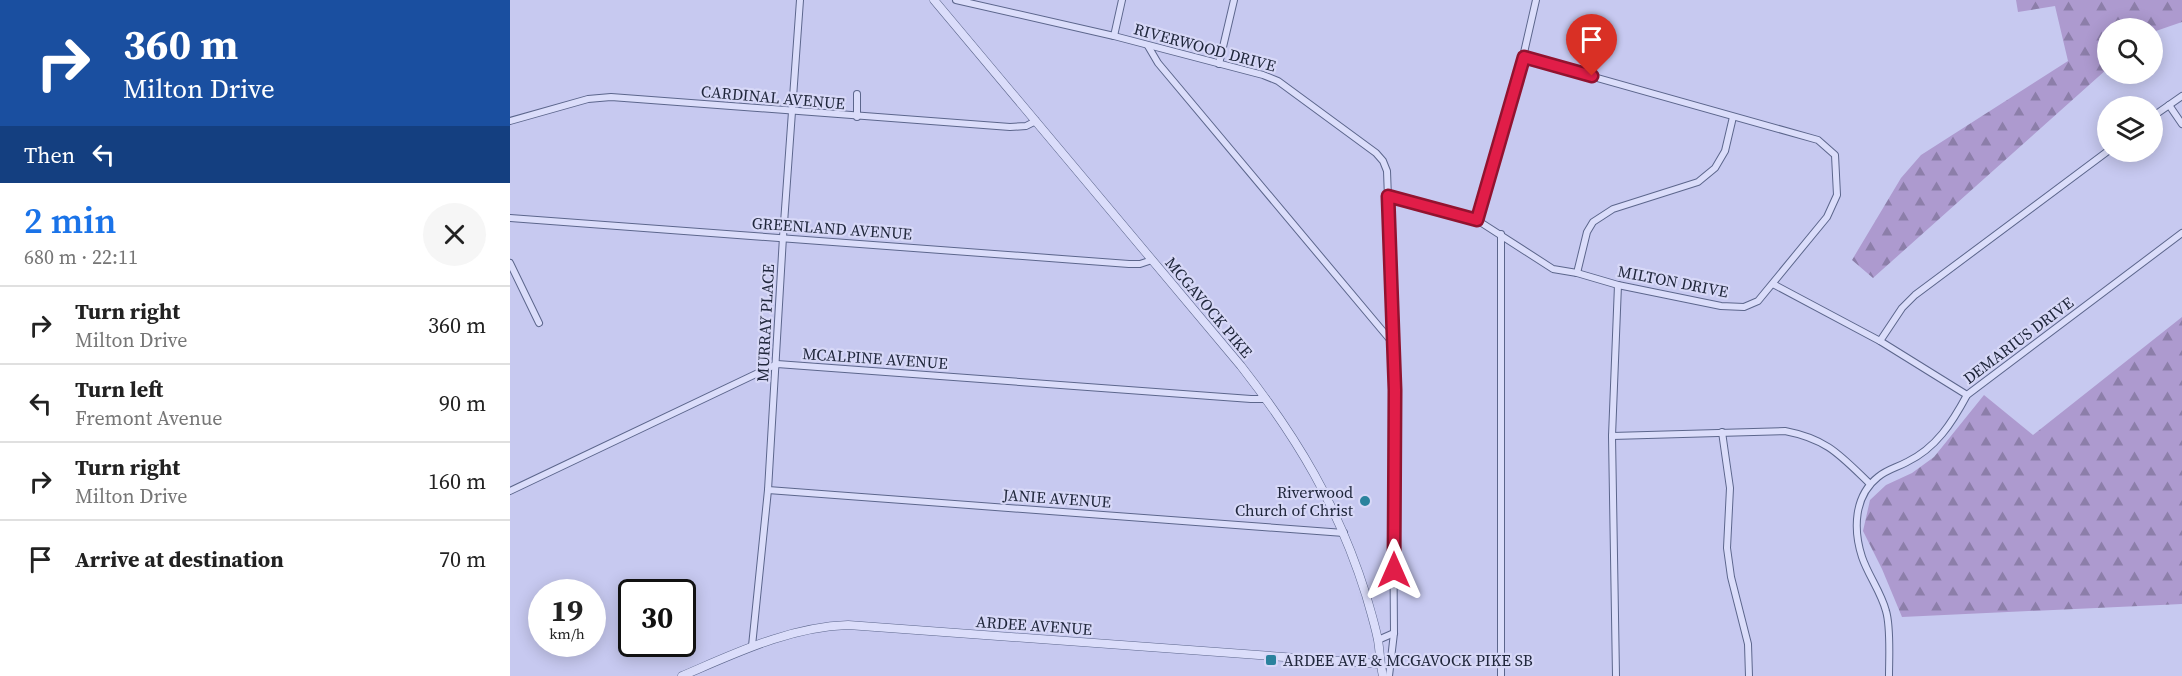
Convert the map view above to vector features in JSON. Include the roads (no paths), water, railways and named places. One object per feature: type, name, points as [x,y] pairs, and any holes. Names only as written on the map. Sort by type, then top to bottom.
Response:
[{"type":"street","name":"MURRAY PLACE","points":[[752,646],[768,490],[800,0]]},
{"type":"street","name":"MCGAVOCK PIKE","points":[[934,0],[1266,399],[1305,455],[1344,533],[1366,595],[1378,640],[1383,676]]},
{"type":"street","name":"RIVERWOOD DRIVE","points":[[956,0],[1114,36],[1278,81],[1376,153],[1383,161],[1387,171],[1395,390],[1394,633],[1389,676]]},
{"type":"street","points":[[1114,36],[1122,0]]},
{"type":"street","points":[[1219,64],[1234,0]]},
{"type":"street","points":[[1477,220],[1524,57],[1536,0]]},
{"type":"street","points":[[1148,46],[1158,63],[1392,342]]},
{"type":"street","name":"MILTON DRIVE","points":[[1388,196],[1477,220],[1553,269],[1721,306],[1744,307],[1758,301],[1827,217],[1837,195],[1835,155],[1818,140],[1524,57]]},
{"type":"street","points":[[857,94],[857,117]]},
{"type":"street","points":[[2163,109],[2182,96]]},
{"type":"street","name":"CARDINAL AVENUE","points":[[510,121],[588,99],[611,98],[1010,127],[1026,126],[1036,122]]},
{"type":"street","points":[[2169,105],[2182,124]]},
{"type":"street","points":[[1577,273],[1587,232],[1593,222],[1613,209],[1698,182],[1715,168],[1725,151],[1733,117]]},
{"type":"street","points":[[1880,341],[1902,308],[1915,295],[2097,159]]},
{"type":"street","name":"GREENLAND AVENUE","points":[[510,218],[1129,264],[1140,264],[1152,260]]},
{"type":"street","name":"DEMARIUS DRIVE","points":[[1889,676],[1887,612],[1862,556],[1857,531],[1856,511],[1869,484],[1888,469],[1906,463],[1933,445],[1952,423],[1967,395],[2182,233]]},
{"type":"street","points":[[1500,676],[1501,234]]},
{"type":"street","points":[[510,263],[539,323]]},
{"type":"street","points":[[1773,284],[1880,341],[1967,395]]},
{"type":"street","points":[[1616,676],[1612,436],[1618,285]]},
{"type":"street","points":[[510,491],[777,364]]},
{"type":"street","name":"MCALPINE AVENUE","points":[[777,364],[1026,384],[1266,399]]},
{"type":"street","points":[[1612,436],[1785,431],[1807,435],[1830,446],[1869,484]]},
{"type":"street","points":[[1722,432],[1730,488],[1727,548],[1731,577],[1748,644],[1749,676]]},
{"type":"street","name":"JANIE AVENUE","points":[[768,490],[1344,533]]},
{"type":"street","name":"ARDEE AVENUE","points":[[682,676],[752,646],[807,628],[848,625],[1380,664],[1391,659]]},
{"type":"street","points":[[1378,640],[1394,633]]},
{"type":"place","name":"Riverwood Church of Christ","points":[[1365,501]]},
{"type":"place","name":"ARDEE AVE & MCGAVOCK PIKE SB","points":[[1271,660]]}]
